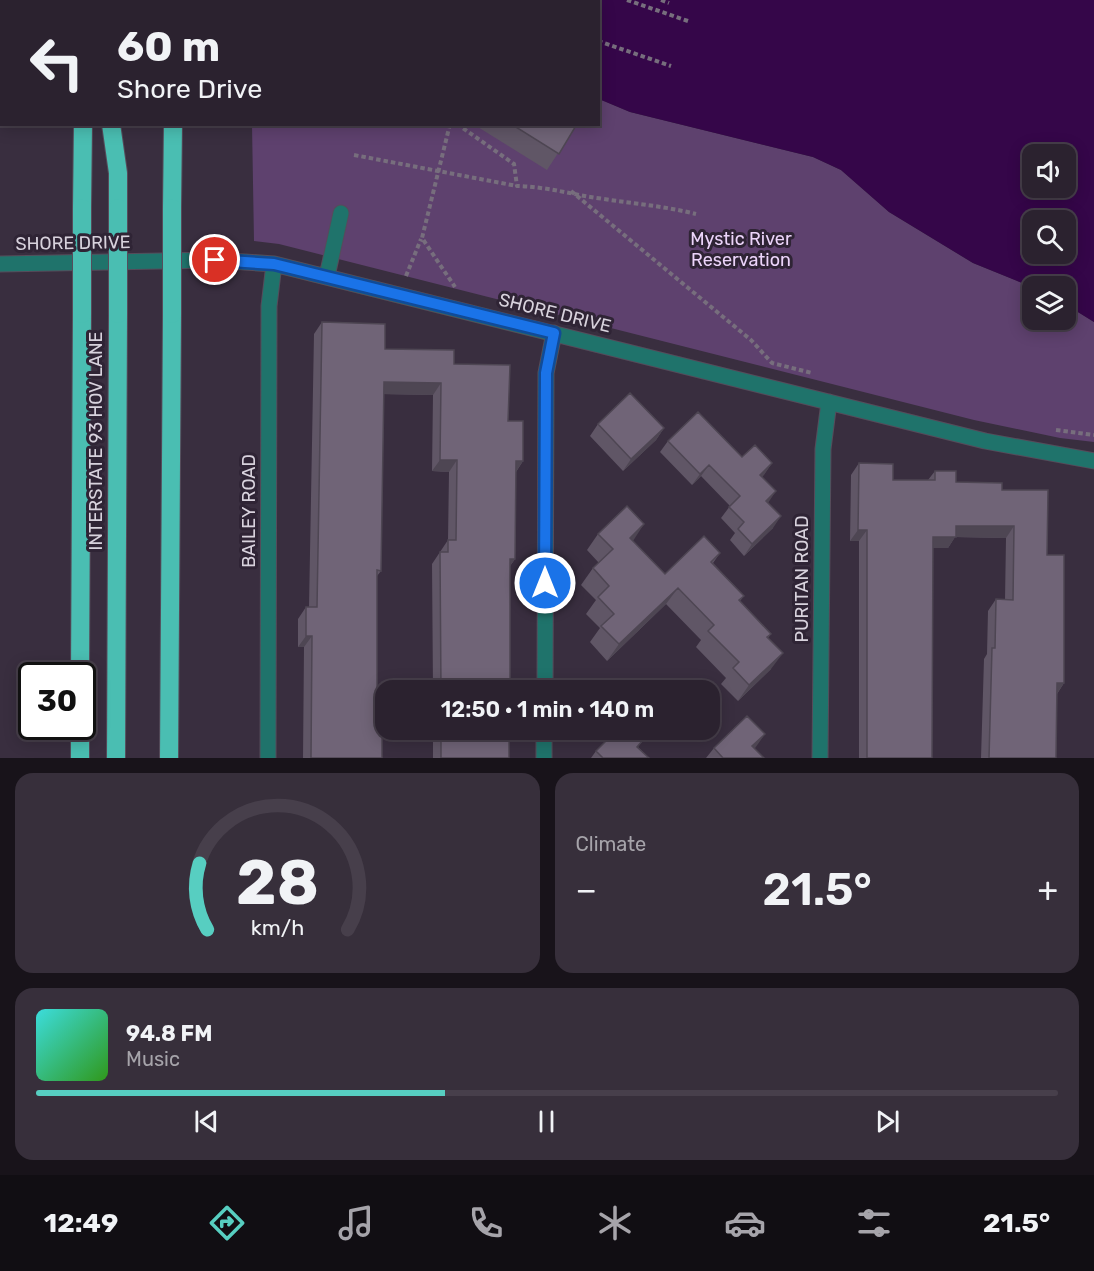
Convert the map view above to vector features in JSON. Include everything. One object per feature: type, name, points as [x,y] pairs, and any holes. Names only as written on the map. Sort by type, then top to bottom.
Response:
[{"type":"highway","points":[[80,662],[82,126]]},
{"type":"highway","name":"INTERSTATE 93 HOV LANE","points":[[111,126],[118,173],[116,758]]},
{"type":"highway","points":[[169,758],[173,126]]},
{"type":"highway","points":[[80,740],[80,758]]},
{"type":"street","points":[[327,276],[341,213]]},
{"type":"street","name":"SHORE DRIVE","points":[[0,264],[215,260],[274,264],[985,441],[1094,461]]},
{"type":"street","name":"BAILEY ROAD","points":[[268,758],[269,306],[274,264]]},
{"type":"street","points":[[545,680],[546,373],[554,333]]},
{"type":"street","name":"PURITAN ROAD","points":[[820,758],[823,448],[829,402]]},
{"type":"street","points":[[544,740],[544,758]]},
{"type":"path","points":[[627,0],[688,21]]},
{"type":"path","points":[[661,0],[669,3]]},
{"type":"path","points":[[600,41],[671,66]]},
{"type":"path","points":[[406,277],[422,238],[436,172],[449,126]]},
{"type":"path","points":[[460,126],[514,164],[517,186]]},
{"type":"path","points":[[354,155],[517,186],[571,191],[581,196],[651,203],[696,214]]},
{"type":"path","points":[[571,191],[751,340],[772,363],[818,375]]},
{"type":"path","points":[[422,238],[456,289]]},
{"type":"path","points":[[1051,430],[1094,435]]},
{"type":"green space","name":"Mystic River Reservation","points":[[600,99],[630,112],[813,157],[841,170],[889,212],[973,263],[1022,283],[1022,330],[1076,330],[1076,311],[1094,322],[1094,442],[1060,438],[974,420],[279,244],[254,241],[252,126],[600,126]]},
{"type":"shaded area","points":[[600,0],[1094,0],[1094,322],[1076,311],[1076,276],[1022,276],[1022,283],[973,263],[889,212],[841,170],[813,157],[630,112],[600,99]]},
{"type":"building","points":[[514,126],[576,126],[559,154]]},
{"type":"building","points":[[322,322],[385,324],[385,349],[454,350],[454,364],[510,365],[508,421],[523,421],[523,461],[516,461],[515,559],[510,559],[510,680],[441,680],[440,552],[448,552],[448,540],[456,540],[457,460],[440,460],[441,383],[384,382],[381,571],[377,570],[377,680],[375,680],[375,740],[382,740],[382,758],[311,758],[312,636],[306,636],[306,607],[317,607]]},
{"type":"building","points":[[630,393],[664,428],[631,459],[598,424]]},
{"type":"building","points":[[698,412],[742,457],[755,445],[772,463],[760,475],[776,491],[766,501],[781,516],[752,544],[738,529],[744,522],[729,507],[740,496],[709,465],[700,474],[668,441]]},
{"type":"building","points":[[859,463],[893,464],[893,480],[935,480],[935,471],[956,471],[956,482],[1002,483],[1002,490],[1048,490],[1047,555],[1064,555],[1064,683],[1057,683],[1056,758],[989,758],[992,648],[995,648],[996,599],[1013,600],[1014,526],[956,526],[956,537],[933,537],[932,758],[867,758],[867,530],[858,530]]},
{"type":"building","points":[[627,506],[644,524],[630,538],[665,574],[704,536],[720,553],[711,562],[744,596],[739,600],[771,634],[767,637],[783,653],[749,685],[733,668],[739,662],[708,631],[714,625],[678,588],[619,644],[601,626],[614,614],[598,597],[609,586],[593,568],[613,549],[598,534]]},
{"type":"building","points":[[747,716],[765,734],[752,746],[764,758],[723,758],[714,748]]},
{"type":"building","points":[[441,740],[509,740],[509,758],[441,758]]},
{"type":"building","points":[[607,740],[643,740],[637,747],[649,758],[603,758],[596,751]]},
{"type":"route","points":[[215,260],[274,264],[554,333],[546,373],[545,583]]}]
